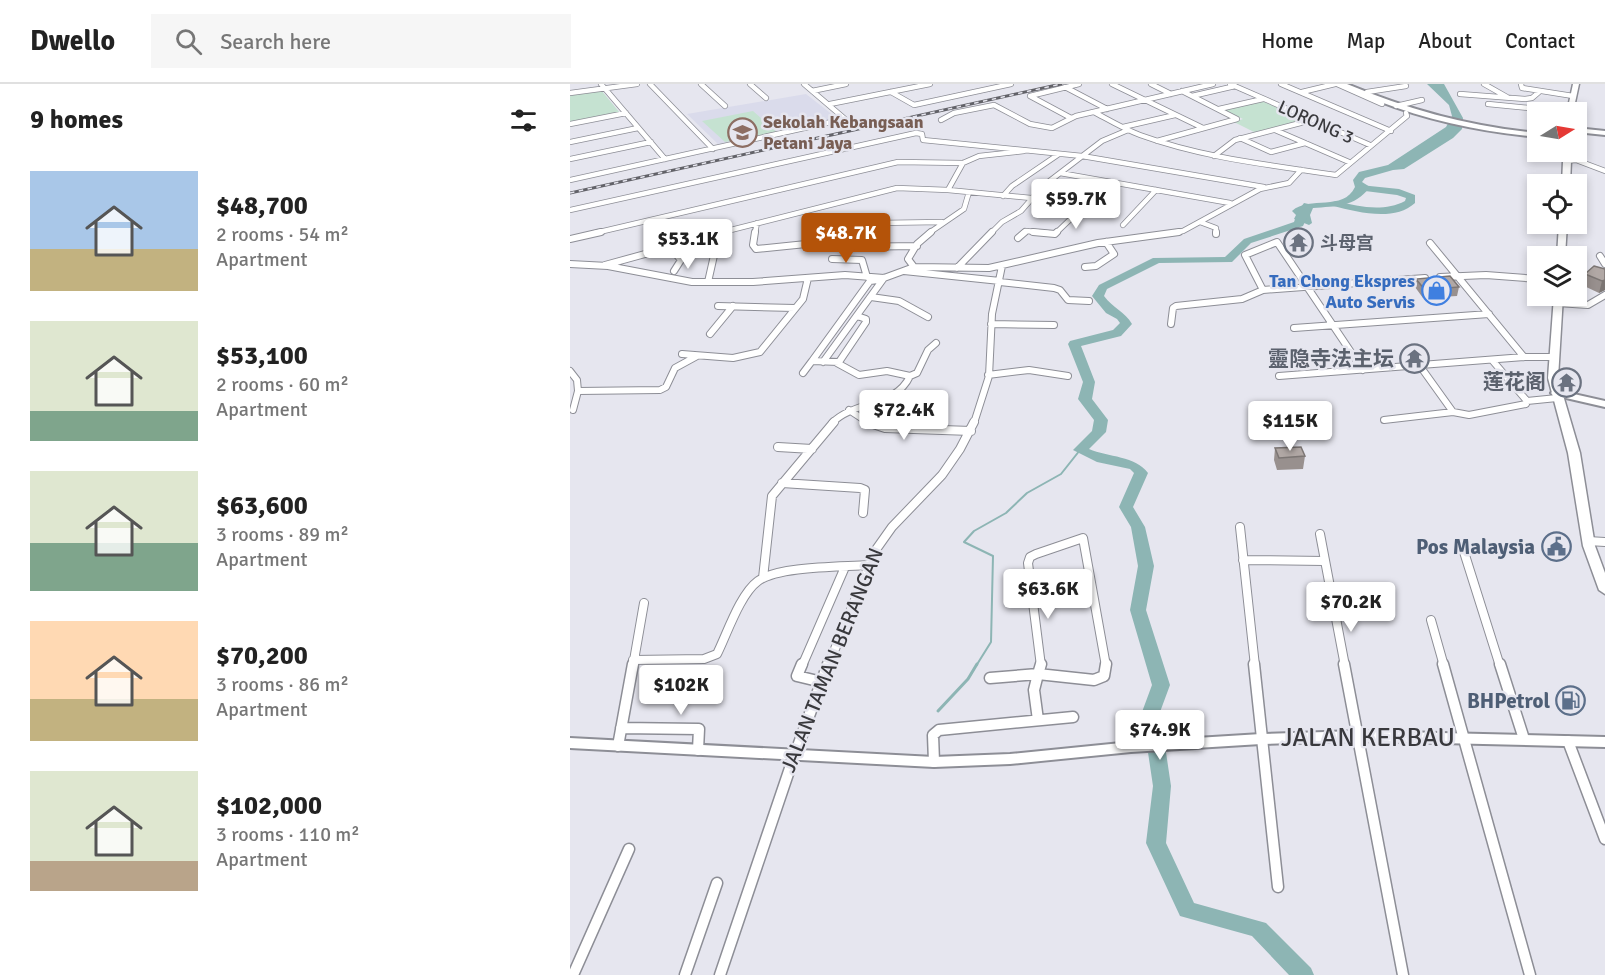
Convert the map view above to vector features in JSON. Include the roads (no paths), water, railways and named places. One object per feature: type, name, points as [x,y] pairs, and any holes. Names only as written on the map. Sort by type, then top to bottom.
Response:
[{"type":"main road","points":[[1572,102],[1576,84]]},
{"type":"main road","points":[[1558,306],[1553,378],[1556,395],[1571,438],[1588,541],[1605,590]]},
{"type":"street","points":[[570,93],[603,86],[638,84]]},
{"type":"street","points":[[650,84],[713,148]]},
{"type":"street","points":[[701,84],[724,105]]},
{"type":"street","points":[[750,84],[766,99]]},
{"type":"street","points":[[570,180],[846,119],[804,84]]},
{"type":"street","points":[[812,91],[846,84]]},
{"type":"street","points":[[830,104],[930,84]]},
{"type":"street","points":[[891,92],[914,105],[1011,84]]},
{"type":"street","points":[[1071,118],[1030,96],[1079,84]]},
{"type":"street","points":[[1112,84],[1203,128]]},
{"type":"street","points":[[1151,84],[1171,94]]},
{"type":"street","points":[[941,120],[950,114],[991,105],[1039,127],[1054,127],[1071,118],[1213,84]]},
{"type":"street","points":[[1281,84],[1391,131]]},
{"type":"street","points":[[1301,93],[1336,84],[1406,114],[1527,135]]},
{"type":"street","points":[[1342,84],[1434,120]]},
{"type":"street","points":[[1349,84],[1382,104]]},
{"type":"street","points":[[1484,84],[1509,98]]},
{"type":"street","points":[[1521,84],[1522,88],[1539,93],[1573,96]]},
{"type":"street","points":[[1192,96],[1233,85]]},
{"type":"street","name":"LORONG 3","points":[[1233,85],[1370,146]]},
{"type":"street","points":[[603,86],[665,159]]},
{"type":"street","points":[[1368,94],[1406,86]]},
{"type":"street","points":[[1065,87],[1107,109]]},
{"type":"street","points":[[1156,141],[1237,119],[1182,92]]},
{"type":"street","points":[[1460,94],[1529,98],[1539,93]]},
{"type":"street","points":[[1219,110],[1263,99]]},
{"type":"street","points":[[1393,105],[1422,100]]},
{"type":"street","points":[[1488,104],[1527,108]]},
{"type":"street","points":[[1094,112],[1156,141],[1214,156],[1336,175],[1349,162],[1391,131],[1406,114]]},
{"type":"street","points":[[570,124],[626,113]]},
{"type":"street","points":[[957,268],[1002,222],[1022,211],[1031,198],[1060,173],[1109,137],[1125,128],[1175,115]]},
{"type":"street","points":[[1214,156],[1230,142],[1240,138],[1312,120]]},
{"type":"street","points":[[570,142],[638,128]]},
{"type":"street","points":[[1275,130],[1349,162]]},
{"type":"street","points":[[1587,131],[1604,132]]},
{"type":"street","points":[[570,210],[911,134],[922,134],[923,140],[943,140],[961,145],[1015,148],[1024,151]]},
{"type":"street","points":[[1240,138],[1271,152],[1305,143]]},
{"type":"street","points":[[570,159],[651,142]]},
{"type":"street","points":[[570,239],[898,162],[963,163],[979,156],[1024,151],[1082,156],[1265,187]]},
{"type":"street","points":[[1003,196],[1012,186],[1059,153]]},
{"type":"street","points":[[1587,161],[1605,171]]},
{"type":"street","points":[[1581,162],[1605,171]]},
{"type":"street","points":[[948,190],[963,163]]},
{"type":"street","points":[[803,373],[870,281],[883,279],[914,267],[1002,266],[1107,242],[1172,234],[1200,222],[1230,203],[1265,187],[1286,184],[1301,170]]},
{"type":"street","points":[[1060,173],[1230,203]]},
{"type":"street","points":[[1018,238],[1026,231],[1055,234],[1109,182]]},
{"type":"street","points":[[601,266],[669,246],[903,187],[1031,198]]},
{"type":"street","points":[[1123,225],[1156,190]]},
{"type":"street","points":[[914,267],[908,259],[917,246],[942,222],[964,209],[969,192]]},
{"type":"street","points":[[857,219],[875,222],[922,220],[942,222]]},
{"type":"street","points":[[1200,222],[1216,228],[1216,234]]},
{"type":"street","points":[[757,223],[753,245],[756,249],[806,244]]},
{"type":"street","points":[[1086,267],[1096,266],[1105,258],[1113,255],[1114,252],[1107,242]]},
{"type":"street","points":[[1263,290],[1245,255],[1273,242],[1280,244],[1364,370]]},
{"type":"street","points":[[1430,243],[1524,357]]},
{"type":"street","points":[[669,246],[681,260],[674,271]]},
{"type":"street","points":[[844,247],[917,246]]},
{"type":"street","points":[[708,282],[715,250]]},
{"type":"street","points":[[1600,256],[1605,264]]},
{"type":"street","points":[[832,259],[862,260],[867,277]]},
{"type":"street","points":[[570,264],[601,266],[663,279],[708,282],[753,282],[845,275],[883,279]]},
{"type":"street","name":"JALAN TAMAN BERANGAN","points":[[720,975],[793,754],[868,565],[885,533],[933,486],[971,431],[983,400],[988,375],[992,352],[991,324],[1002,266]]},
{"type":"street","points":[[901,271],[1054,288],[1060,290],[1068,300],[1089,301]]},
{"type":"street","points":[[1171,324],[1173,308],[1176,306],[1246,298],[1263,290],[1458,276],[1527,278]]},
{"type":"street","points":[[682,354],[756,355],[806,294],[808,278]]},
{"type":"street","points":[[824,362],[883,279]]},
{"type":"street","points":[[1587,305],[1605,295]]},
{"type":"street","points":[[871,297],[898,301],[928,317]]},
{"type":"street","points":[[718,306],[795,308]]},
{"type":"street","points":[[710,334],[733,306]]},
{"type":"street","points":[[1294,328],[1489,314]]},
{"type":"street","points":[[837,363],[866,322],[866,319],[857,316]]},
{"type":"street","points":[[991,324],[1054,325]]},
{"type":"street","points":[[812,361],[837,363],[859,375],[887,371],[910,376],[917,373],[928,350],[936,343]]},
{"type":"street","points":[[578,391],[663,389],[675,368],[697,356]]},
{"type":"street","points":[[1280,376],[1524,357],[1554,357]]},
{"type":"street","points":[[1492,360],[1527,401]]},
{"type":"street","points":[[1420,366],[1453,412]]},
{"type":"street","points":[[988,375],[1029,370],[1068,376]]},
{"type":"street","points":[[570,371],[578,380],[578,391],[573,410]]},
{"type":"street","points":[[763,578],[772,496],[840,415],[896,394],[904,389],[910,376]]},
{"type":"street","points":[[1384,420],[1453,412],[1469,415],[1522,406],[1527,401],[1556,395],[1605,404]]},
{"type":"street","points":[[849,410],[871,424],[885,429],[942,428],[971,431]]},
{"type":"street","points":[[778,447],[812,449]]},
{"type":"street","points":[[782,483],[834,484],[860,488],[865,490],[866,494],[863,513]]},
{"type":"street","points":[[1240,527],[1278,887]]},
{"type":"street","points":[[1320,534],[1356,736],[1403,975]]},
{"type":"street","points":[[990,678],[1039,674],[1094,680],[1106,673],[1083,538],[1036,554],[1030,557],[1028,563],[1041,663],[1039,674],[1035,690],[1038,720]]},
{"type":"street","points":[[1588,541],[1605,542]]},
{"type":"street","points":[[1464,552],[1524,739]]},
{"type":"street","points":[[1243,560],[1324,561]]},
{"type":"street","points":[[633,660],[704,659],[717,654],[752,588],[763,578],[783,573],[868,565]]},
{"type":"street","points":[[822,682],[797,676],[844,567]]},
{"type":"street","points":[[618,746],[644,603]]},
{"type":"street","points":[[1431,620],[1530,975]]},
{"type":"street","points":[[934,762],[933,735],[939,730],[1073,717]]},
{"type":"street","points":[[621,728],[699,729],[698,750]]},
{"type":"street","name":"JALAN KERBAU","points":[[570,743],[934,762],[1010,759],[1187,743],[1356,736],[1605,742]]},
{"type":"street","points":[[1568,741],[1605,838]]},
{"type":"street","points":[[573,975],[629,849]]},
{"type":"street","points":[[685,975],[717,883]]},
{"type":"waterway","points":[[1337,204],[1364,210],[1384,211],[1410,203],[1411,197],[1399,192],[1360,188]]},
{"type":"waterway","points":[[1303,975],[1259,929],[1187,910],[1156,843],[1162,786],[1151,712],[1161,685],[1138,610],[1146,566],[1138,527],[1126,507],[1141,473],[1135,466],[1102,459],[1080,450],[1099,432],[1101,420],[1085,399],[1089,382],[1074,344],[1117,333],[1126,324],[1122,317],[1110,311],[1098,296],[1103,287],[1157,260],[1228,260],[1247,241],[1299,224],[1303,211],[1308,205]]},
{"type":"waterway","points":[[976,666],[991,642],[993,556],[964,542],[974,531],[1006,513],[1027,493],[1061,474],[1080,450]]},
{"type":"waterway","points":[[938,711],[968,679],[977,664]]},
{"type":"railway","points":[[570,193],[1061,84]]},
{"type":"place","name":"Sekolah Kebangsaan Petani Jaya","points":[[742,132]]},
{"type":"place","name":"斗母宫","points":[[1299,243]]},
{"type":"place","name":"Tan Chong Ekspres Auto Servis","points":[[1436,291]]},
{"type":"place","name":"靈隐寺法主坛","points":[[1415,359]]},
{"type":"place","name":"莲花阁","points":[[1567,382]]},
{"type":"place","name":"Pos Malaysia","points":[[1556,547]]},
{"type":"place","name":"BHPetrol","points":[[1571,701]]}]
